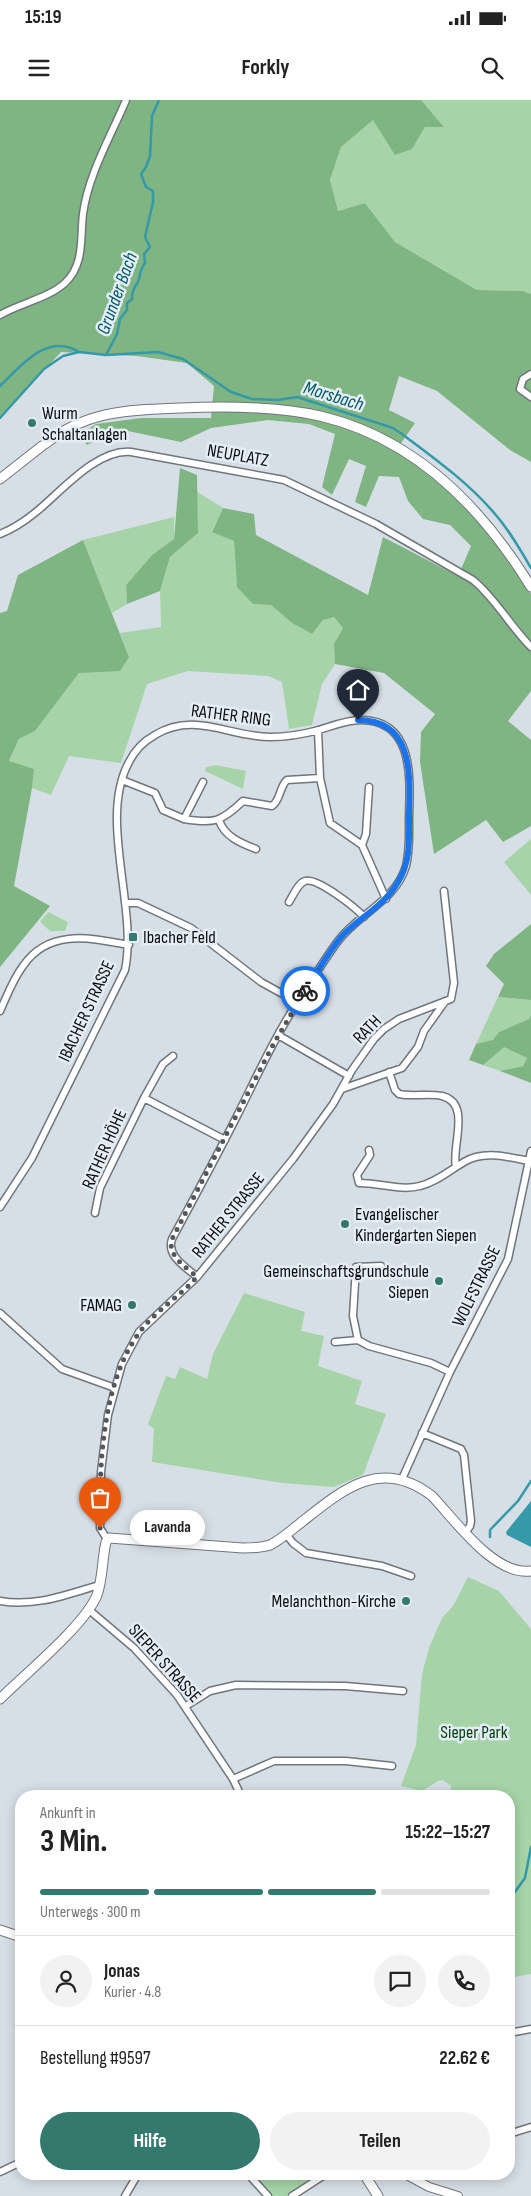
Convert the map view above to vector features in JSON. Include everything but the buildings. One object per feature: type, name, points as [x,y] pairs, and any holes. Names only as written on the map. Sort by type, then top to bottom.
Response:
[{"type":"main road","points":[[0,479],[78,422],[99,416],[123,412],[186,408],[233,408],[302,413],[335,420],[369,432],[400,448],[440,478],[479,515],[508,551],[531,587]]},
{"type":"main road","points":[[0,1699],[65,1636],[88,1610],[96,1597],[107,1539],[135,1538],[255,1548],[269,1545],[286,1534],[348,1487],[374,1479],[402,1479],[432,1496],[491,1558],[519,1572],[531,1571]]},
{"type":"main road","points":[[0,1930],[15,1935]]},
{"type":"main road","points":[[368,2180],[378,2196]]},
{"type":"street","points":[[0,315],[54,291],[72,274],[81,250],[85,200],[126,100]]},
{"type":"street","points":[[531,374],[523,379],[520,388],[531,397]]},
{"type":"street","name":"NEUPLATZ","points":[[0,534],[35,514],[82,473],[102,458],[112,454],[125,452],[284,480],[376,524],[473,580],[486,590],[516,632],[531,647]]},
{"type":"street","name":"RATHER RING","points":[[122,780],[128,764],[137,749],[148,739],[171,726],[203,724],[271,737],[365,720],[386,727],[403,746],[407,756],[410,777],[408,856],[402,876],[386,899],[338,941],[297,1002],[278,1035],[171,1243],[173,1254],[197,1277]]},
{"type":"street","points":[[318,730],[320,778],[330,824],[362,845],[386,899]]},
{"type":"street","points":[[122,780],[155,793],[164,810],[201,822],[219,820],[226,817],[243,801],[266,806],[276,804],[287,780],[320,778]]},
{"type":"street","name":"IBACHER STRASSE","points":[[0,1207],[32,1158],[125,970],[129,945],[118,820],[122,780]]},
{"type":"street","points":[[184,818],[203,782]]},
{"type":"street","points":[[362,845],[366,834],[369,787]]},
{"type":"street","points":[[219,820],[222,829],[240,842],[256,849]]},
{"type":"street","points":[[289,902],[300,884],[308,880],[316,882],[352,905],[364,917]]},
{"type":"street","points":[[342,1089],[402,1068],[418,1047],[424,1031],[444,1003],[451,999],[454,983],[444,891]]},
{"type":"street","points":[[125,903],[138,902],[191,928],[261,982],[297,1002]]},
{"type":"street","points":[[0,1011],[22,967],[44,946],[65,938],[77,937],[129,945]]},
{"type":"street","name":"RATH","points":[[349,1076],[370,1043],[384,1029],[420,1009],[444,1003]]},
{"type":"street","points":[[278,1035],[349,1076]]},
{"type":"street","name":"RATHER HÖHE","points":[[95,1213],[100,1188],[144,1098],[163,1064],[173,1056]]},
{"type":"street","points":[[389,1072],[395,1090],[404,1095],[442,1096],[454,1103],[459,1118],[454,1159],[456,1167]]},
{"type":"street","name":"RATHER STRASSE","points":[[107,1539],[100,1528],[104,1436],[114,1388],[122,1364],[139,1332],[197,1277],[293,1159],[349,1076]]},
{"type":"street","name":"RATHER HÖHE","points":[[144,1098],[225,1140]]},
{"type":"street","points":[[369,1150],[370,1155],[357,1175],[359,1183],[398,1187],[419,1186],[433,1182],[472,1158],[501,1156],[529,1160]]},
{"type":"street","name":"WOLFSTRASSE","points":[[402,1479],[450,1372],[508,1259],[531,1151]]},
{"type":"street","points":[[358,1340],[353,1316],[356,1267],[381,1266]]},
{"type":"street","points":[[0,1313],[62,1369],[114,1388]]},
{"type":"street","points":[[335,1342],[358,1340],[369,1346],[431,1363],[450,1372]]},
{"type":"street","points":[[422,1433],[461,1448],[464,1455],[471,1521],[466,1532]]},
{"type":"street","points":[[286,1534],[293,1543],[306,1553],[382,1566],[411,1576]]},
{"type":"street","points":[[0,1601],[20,1604],[34,1603],[71,1595],[99,1585]]},
{"type":"street","name":"SIEPER STRASSE","points":[[88,1610],[134,1648],[186,1706],[239,1790]]},
{"type":"street","points":[[186,1706],[210,1691],[236,1685],[345,1686],[403,1691]]},
{"type":"street","points":[[233,1780],[274,1761],[346,1761],[392,1766]]},
{"type":"street","points":[[515,2032],[531,2029]]},
{"type":"street","points":[[515,2132],[531,2127]]},
{"type":"street","points":[[0,2172],[15,2165]]},
{"type":"street","points":[[125,2196],[134,2180]]},
{"type":"street","points":[[253,2180],[268,2196]]},
{"type":"street","points":[[292,2196],[317,2180]]},
{"type":"street","points":[[417,2180],[458,2196]]},
{"type":"green space","points":[[0,100],[421,100],[444,127],[425,127],[412,149],[395,155],[373,120],[341,147],[330,180],[338,211],[365,203],[395,242],[477,290],[523,291],[531,294],[531,462],[510,450],[437,391],[399,376],[389,410],[415,423],[397,449],[408,454],[467,509],[509,560],[531,594],[531,691],[508,721],[531,740],[531,826],[503,842],[486,820],[434,854],[420,762],[421,732],[435,714],[384,673],[335,664],[334,644],[343,628],[334,617],[323,620],[312,634],[292,623],[271,605],[253,604],[237,587],[234,541],[212,532],[223,508],[254,514],[256,535],[368,595],[383,537],[458,576],[471,546],[450,525],[423,519],[408,501],[399,477],[379,476],[366,507],[355,502],[366,466],[349,459],[332,495],[322,487],[335,434],[309,424],[268,420],[211,428],[181,442],[118,429],[87,445],[79,435],[96,424],[141,418],[211,418],[214,386],[187,363],[137,356],[61,352],[0,418]]},
{"type":"green space","points":[[421,100],[531,100],[531,294],[523,291],[477,290],[395,242],[365,203],[338,211],[330,180],[341,147],[373,120],[412,149],[425,127],[444,127]]},
{"type":"green space","points":[[180,468],[197,475],[198,533],[170,557],[160,591],[127,604],[126,585],[152,555],[174,539]]},
{"type":"green space","points":[[196,491],[223,508],[212,531],[234,541],[237,587],[271,605],[292,623],[312,634],[323,620],[334,617],[343,628],[334,645],[335,664],[322,684],[312,725],[289,729],[282,682],[268,676],[188,671],[147,684],[121,763],[69,756],[51,795],[32,788],[33,769],[9,762],[19,739],[35,731],[79,673],[129,657],[120,633],[161,627],[160,591],[170,557],[198,533]]},
{"type":"green space","points":[[174,517],[174,539],[152,555],[126,585],[127,604],[112,613],[83,540]]},
{"type":"green space","points":[[83,540],[129,657],[120,671],[79,673],[35,731],[19,739],[9,761],[34,769],[14,886],[50,906],[0,967],[0,613],[7,611],[18,575]]},
{"type":"green space","points":[[216,765],[246,771],[243,789],[205,771],[206,767]]},
{"type":"green space","points":[[531,839],[531,895],[504,862]]},
{"type":"green space","points":[[48,912],[68,922],[65,931],[50,931],[40,922]]},
{"type":"green space","points":[[531,924],[531,1000],[498,997],[504,984],[486,966],[494,954]]},
{"type":"green space","points":[[498,997],[531,1000],[531,1015],[529,1019],[499,1032],[494,1041],[476,1044]]},
{"type":"green space","points":[[531,1015],[531,1083],[500,1071],[523,1066],[527,1058],[504,1047],[483,1065],[469,1060],[476,1044],[493,1040],[499,1032],[529,1019]]},
{"type":"green space","points":[[503,1046],[527,1058],[523,1066],[500,1071],[483,1065]]},
{"type":"green space","points":[[244,1293],[305,1312],[301,1331],[324,1336],[318,1366],[362,1381],[355,1404],[386,1414],[363,1475],[334,1487],[282,1483],[152,1462],[154,1429],[148,1424],[166,1376],[175,1379],[180,1367],[207,1379],[213,1354]]},
{"type":"green space","name":"Sieper Park","points":[[468,1577],[499,1591],[531,1629],[531,1974],[515,1977],[515,1790],[451,1790],[451,1786],[443,1780],[424,1790],[401,1786],[416,1745],[422,1674],[429,1648],[442,1618],[453,1606]]},
{"type":"green space","points":[[257,2180],[309,2180],[286,2196],[271,2196]]},
{"type":"water","points":[[531,1501],[531,1547],[507,1535],[506,1532]]},
{"type":"waterway","name":"Grunder Bach","points":[[106,355],[117,334],[120,319],[127,310],[127,303],[132,299],[141,269],[145,263],[144,254],[150,247],[145,237],[153,202],[153,191],[146,187],[141,174],[150,156],[152,116],[159,100]]},
{"type":"waterway","name":"Morsbach","points":[[0,386],[26,361],[45,349],[56,346],[67,347],[79,352]]},
{"type":"waterway","name":"Morsbach","points":[[0,418],[44,369],[63,356],[79,352],[106,355],[158,352],[183,359],[231,392],[252,399],[278,400],[297,397],[393,428],[451,471],[485,503],[510,533],[531,568]]},
{"type":"waterway","points":[[490,1537],[490,1530],[518,1501],[531,1481]]},
{"type":"waterway","points":[[515,1892],[525,1878],[531,1847]]},
{"type":"way so far","points":[[100,1528],[104,1436],[114,1388],[122,1364],[128,1349],[139,1332],[197,1277],[173,1254],[170,1248],[172,1239],[274,1043],[305,991]]},
{"type":"place","name":"Wurm Schaltanlagen","points":[[32,423]]},
{"type":"place","name":"Ibacher Feld","points":[[133,937]]},
{"type":"place","name":"Evangelischer Kindergarten Siepen","points":[[345,1224]]},
{"type":"place","name":"Gemeinschaftsgrundschule Siepen","points":[[439,1281]]},
{"type":"place","name":"FAMAG","points":[[132,1305]]},
{"type":"place","name":"Lavanda","points":[[100,1528]]},
{"type":"place","name":"Melanchthon-Kirche","points":[[406,1601]]},
{"type":"route","points":[[305,991],[345,933],[386,899],[402,876],[408,856],[410,777],[407,756],[399,739],[386,727],[376,722],[358,720]]}]
